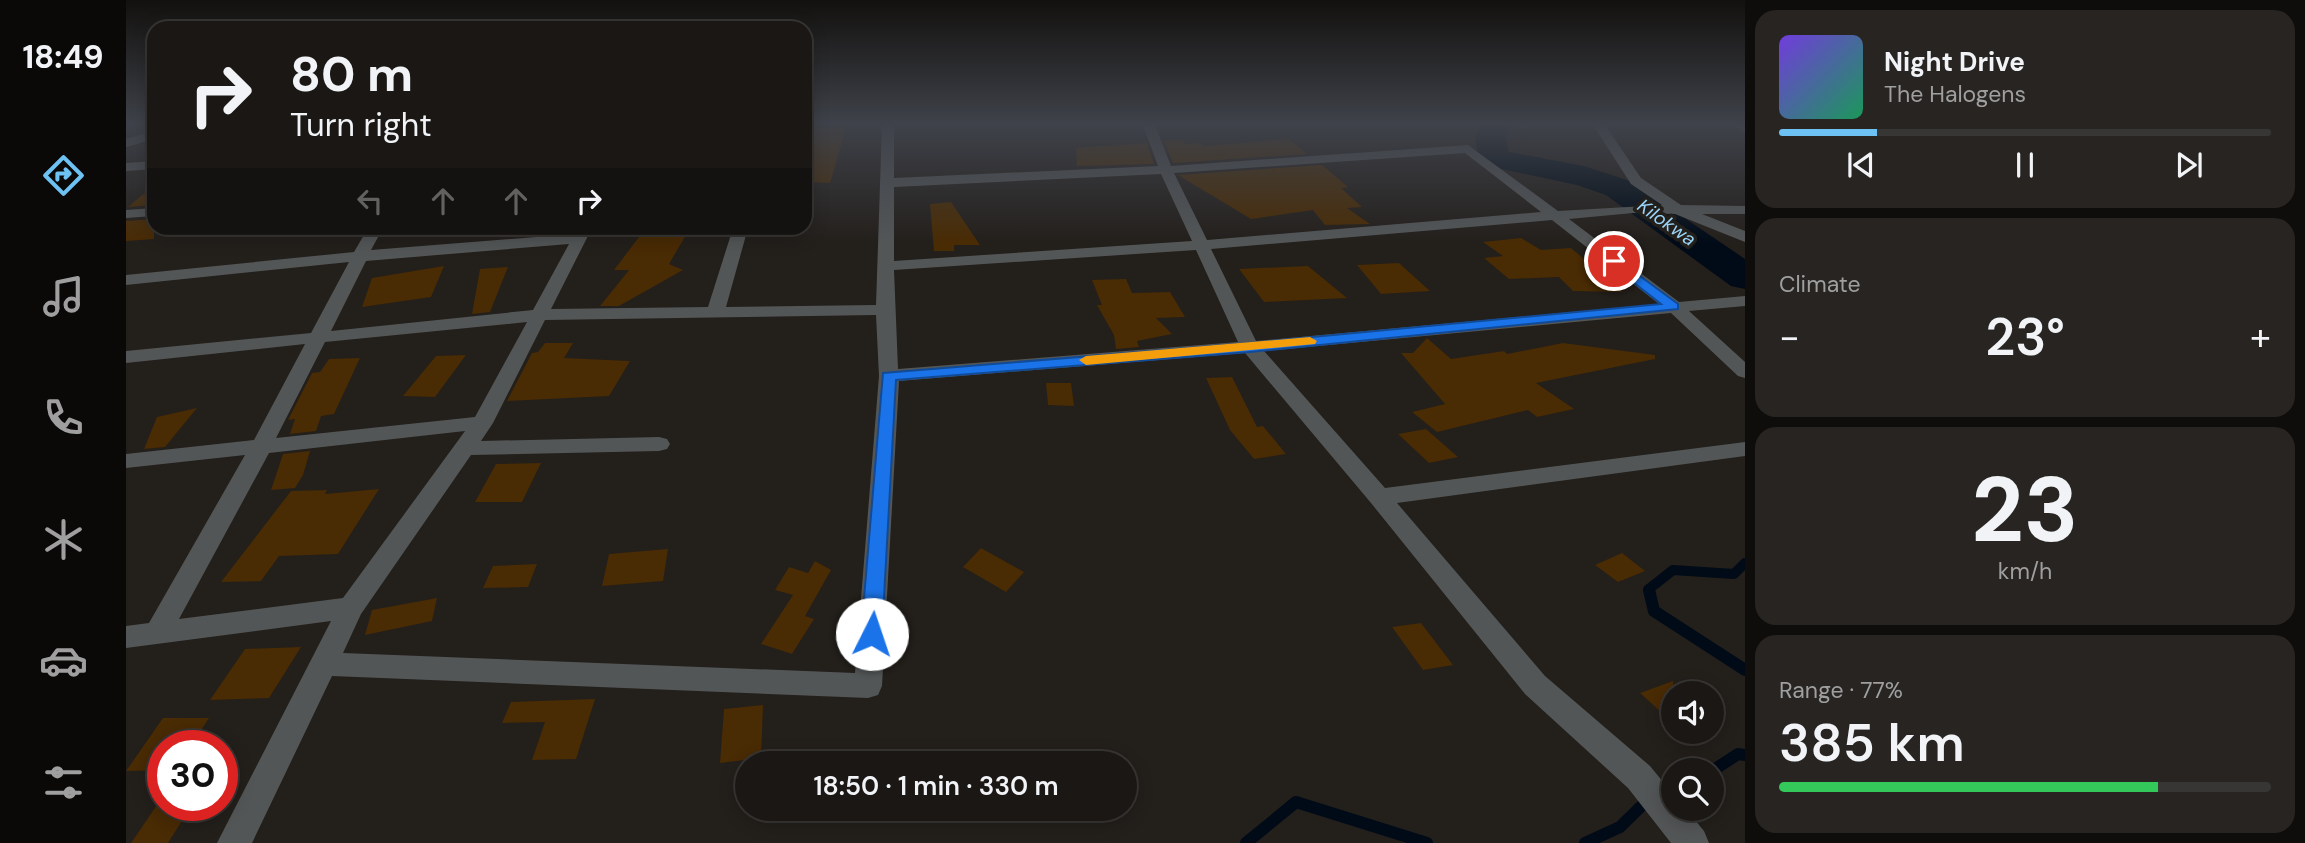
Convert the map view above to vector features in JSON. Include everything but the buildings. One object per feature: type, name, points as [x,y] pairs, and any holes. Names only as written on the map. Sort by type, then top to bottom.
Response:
[{"type":"street","points":[[324,664],[868,686],[889,376],[885,310],[887,164]]},
{"type":"street","points":[[1164,164],[1250,347],[1535,685],[1639,777],[1683,831]]},
{"type":"street","points":[[886,183],[1247,164]]},
{"type":"street","points":[[1488,164],[1673,306],[1745,372]]},
{"type":"street","points":[[1625,164],[1636,181],[1679,210],[1745,237]]},
{"type":"street","points":[[126,167],[147,166]]},
{"type":"street","points":[[887,266],[1202,245],[1633,209],[1745,210]]},
{"type":"street","points":[[126,214],[147,212]]},
{"type":"street","points":[[158,632],[262,445],[372,235]]},
{"type":"street","points":[[126,280],[563,235]]},
{"type":"street","points":[[234,843],[351,608],[482,423],[581,235]]},
{"type":"street","points":[[715,314],[739,235]]},
{"type":"street","points":[[889,376],[1250,347],[1745,301]]},
{"type":"street","points":[[126,357],[538,315],[885,310]]},
{"type":"street","points":[[126,461],[482,423]]},
{"type":"street","points":[[466,448],[659,444]]},
{"type":"street","points":[[1379,497],[1745,449]]},
{"type":"street","points":[[126,637],[351,608]]},
{"type":"waterway","name":"Kilokwa","points":[[1518,164],[1584,176],[1618,188],[1745,277]]},
{"type":"waterway","points":[[1650,592],[1649,589],[1673,570],[1734,574],[1745,563]]},
{"type":"waterway","points":[[1649,590],[1654,611],[1745,670]]},
{"type":"waterway","points":[[1724,763],[1738,754],[1745,755]]},
{"type":"waterway","points":[[1585,843],[1620,827],[1661,787]]},
{"type":"waterway","points":[[1246,843],[1296,802],[1427,843]]},
{"type":"slow traffic","points":[[1086,360],[1310,341]]},
{"type":"route","points":[[872,634],[889,376],[1250,347],[1673,306],[1614,261]]}]
